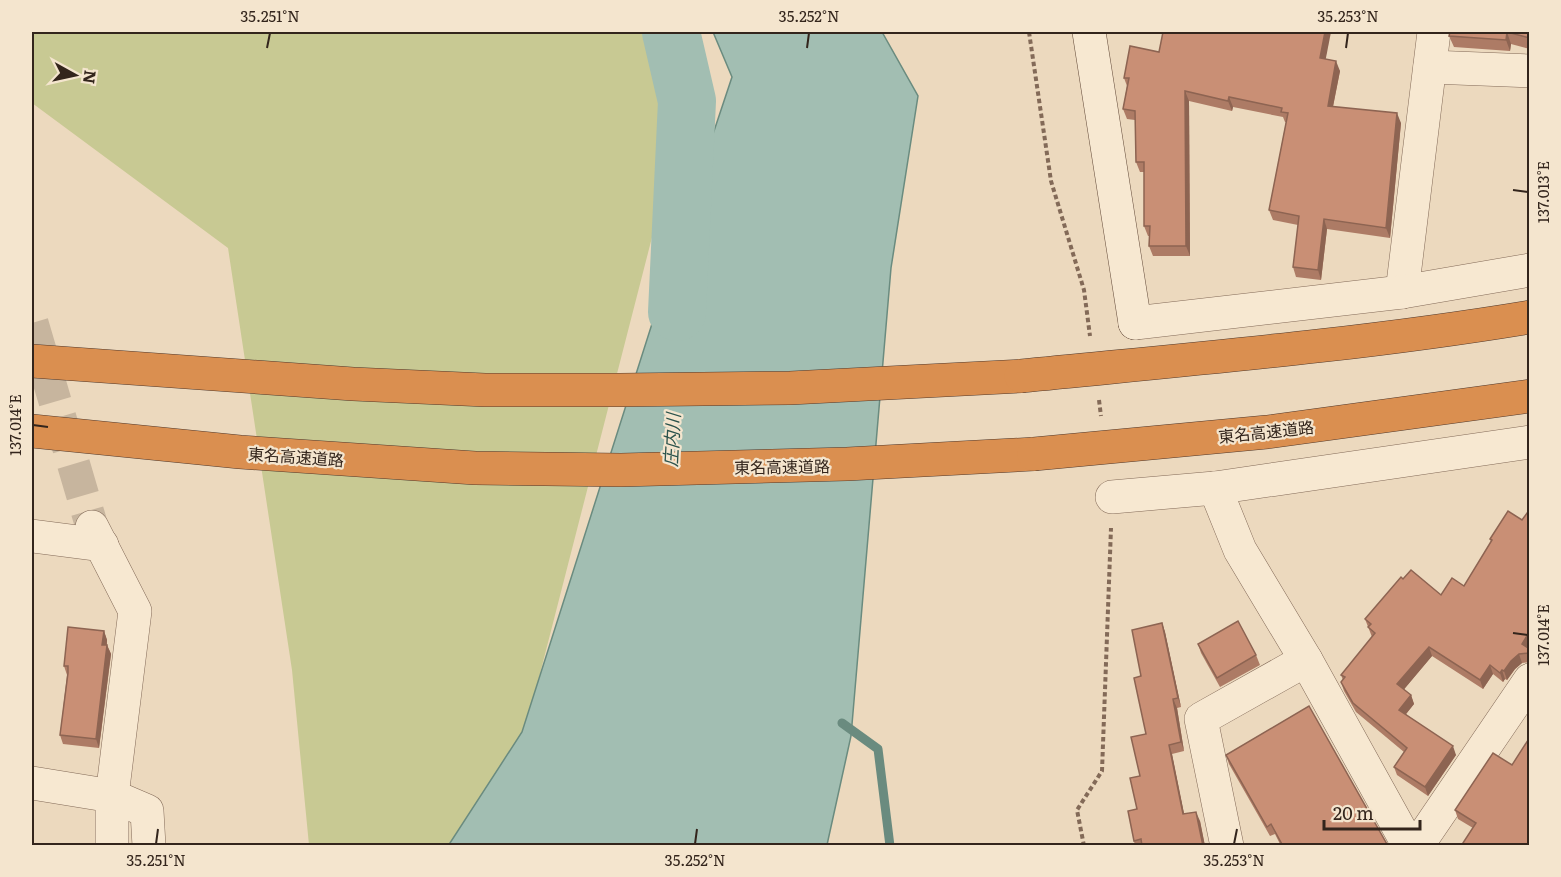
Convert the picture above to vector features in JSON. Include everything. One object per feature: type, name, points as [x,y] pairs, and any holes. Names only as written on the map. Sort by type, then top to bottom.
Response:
[{"type":"highway","points":[[32,361],[353,384],[485,390],[790,388],[1021,376],[1277,351],[1530,317]]},
{"type":"highway","name":"東名高速道路","points":[[32,431],[240,452],[475,468],[621,470],[846,464],[1034,454],[1268,432],[1530,396]]},
{"type":"street","points":[[1089,32],[1135,323],[1402,292],[1530,270]]},
{"type":"street","points":[[1402,292],[1434,32]]},
{"type":"street","points":[[1430,67],[1530,71]]},
{"type":"street","points":[[1112,497],[1215,488],[1530,442]]},
{"type":"street","points":[[1215,488],[1240,550],[1306,660],[1409,846]]},
{"type":"street","points":[[32,536],[97,536],[135,611],[112,796],[112,846]]},
{"type":"street","points":[[1227,846],[1201,719],[1306,660]]},
{"type":"street","points":[[1417,846],[1525,698]]},
{"type":"street","points":[[32,783],[112,796],[147,811],[149,846]]},
{"type":"green space","points":[[32,32],[655,32],[687,101],[496,845],[309,845],[292,670],[228,248],[32,103]]},
{"type":"water","points":[[713,32],[882,32],[918,96],[891,268],[851,736],[827,845],[448,846],[522,732],[732,77]]},
{"type":"building","points":[[1163,32],[1325,32],[1320,58],[1336,61],[1328,106],[1397,113],[1386,228],[1324,219],[1318,270],[1293,267],[1299,216],[1269,210],[1288,113],[1281,112],[1282,108],[1229,97],[1228,101],[1185,91],[1186,246],[1149,246],[1150,226],[1144,226],[1144,162],[1136,162],[1135,111],[1123,109],[1129,78],[1124,78],[1130,46],[1159,52]]},
{"type":"building","points":[[1450,32],[1507,32],[1506,40],[1449,36]]},
{"type":"building","points":[[1507,32],[1530,32],[1530,38]]},
{"type":"building","points":[[1530,509],[1530,631],[1522,644],[1530,649],[1530,653],[1519,654],[1500,673],[1490,665],[1480,680],[1429,647],[1397,684],[1411,695],[1399,710],[1453,746],[1425,787],[1394,767],[1407,748],[1353,703],[1341,682],[1345,677],[1341,675],[1375,633],[1368,627],[1371,624],[1365,619],[1401,577],[1403,579],[1411,570],[1441,595],[1452,578],[1464,586],[1508,511],[1522,520]]},
{"type":"building","points":[[1238,621],[1256,655],[1217,678],[1198,644]]},
{"type":"building","points":[[1162,623],[1178,698],[1173,699],[1181,742],[1169,745],[1183,814],[1196,812],[1203,846],[1142,846],[1141,839],[1134,841],[1128,811],[1137,809],[1130,778],[1140,776],[1131,737],[1146,734],[1134,678],[1141,676],[1132,630]]},
{"type":"building","points":[[68,627],[104,631],[102,645],[107,645],[96,739],[60,735],[68,673],[68,666],[64,666]]},
{"type":"building","points":[[1309,706],[1388,846],[1283,846],[1271,824],[1267,827],[1226,755]]},
{"type":"building","points":[[1530,737],[1530,846],[1461,846],[1476,823],[1455,810],[1493,753],[1512,765]]},
{"type":"waterway","name":"庄内川","points":[[671,32],[687,101],[677,312]]},
{"type":"waterway","points":[[842,723],[878,749],[890,846]]},
{"type":"tunnel","points":[[32,323],[92,527]]}]
